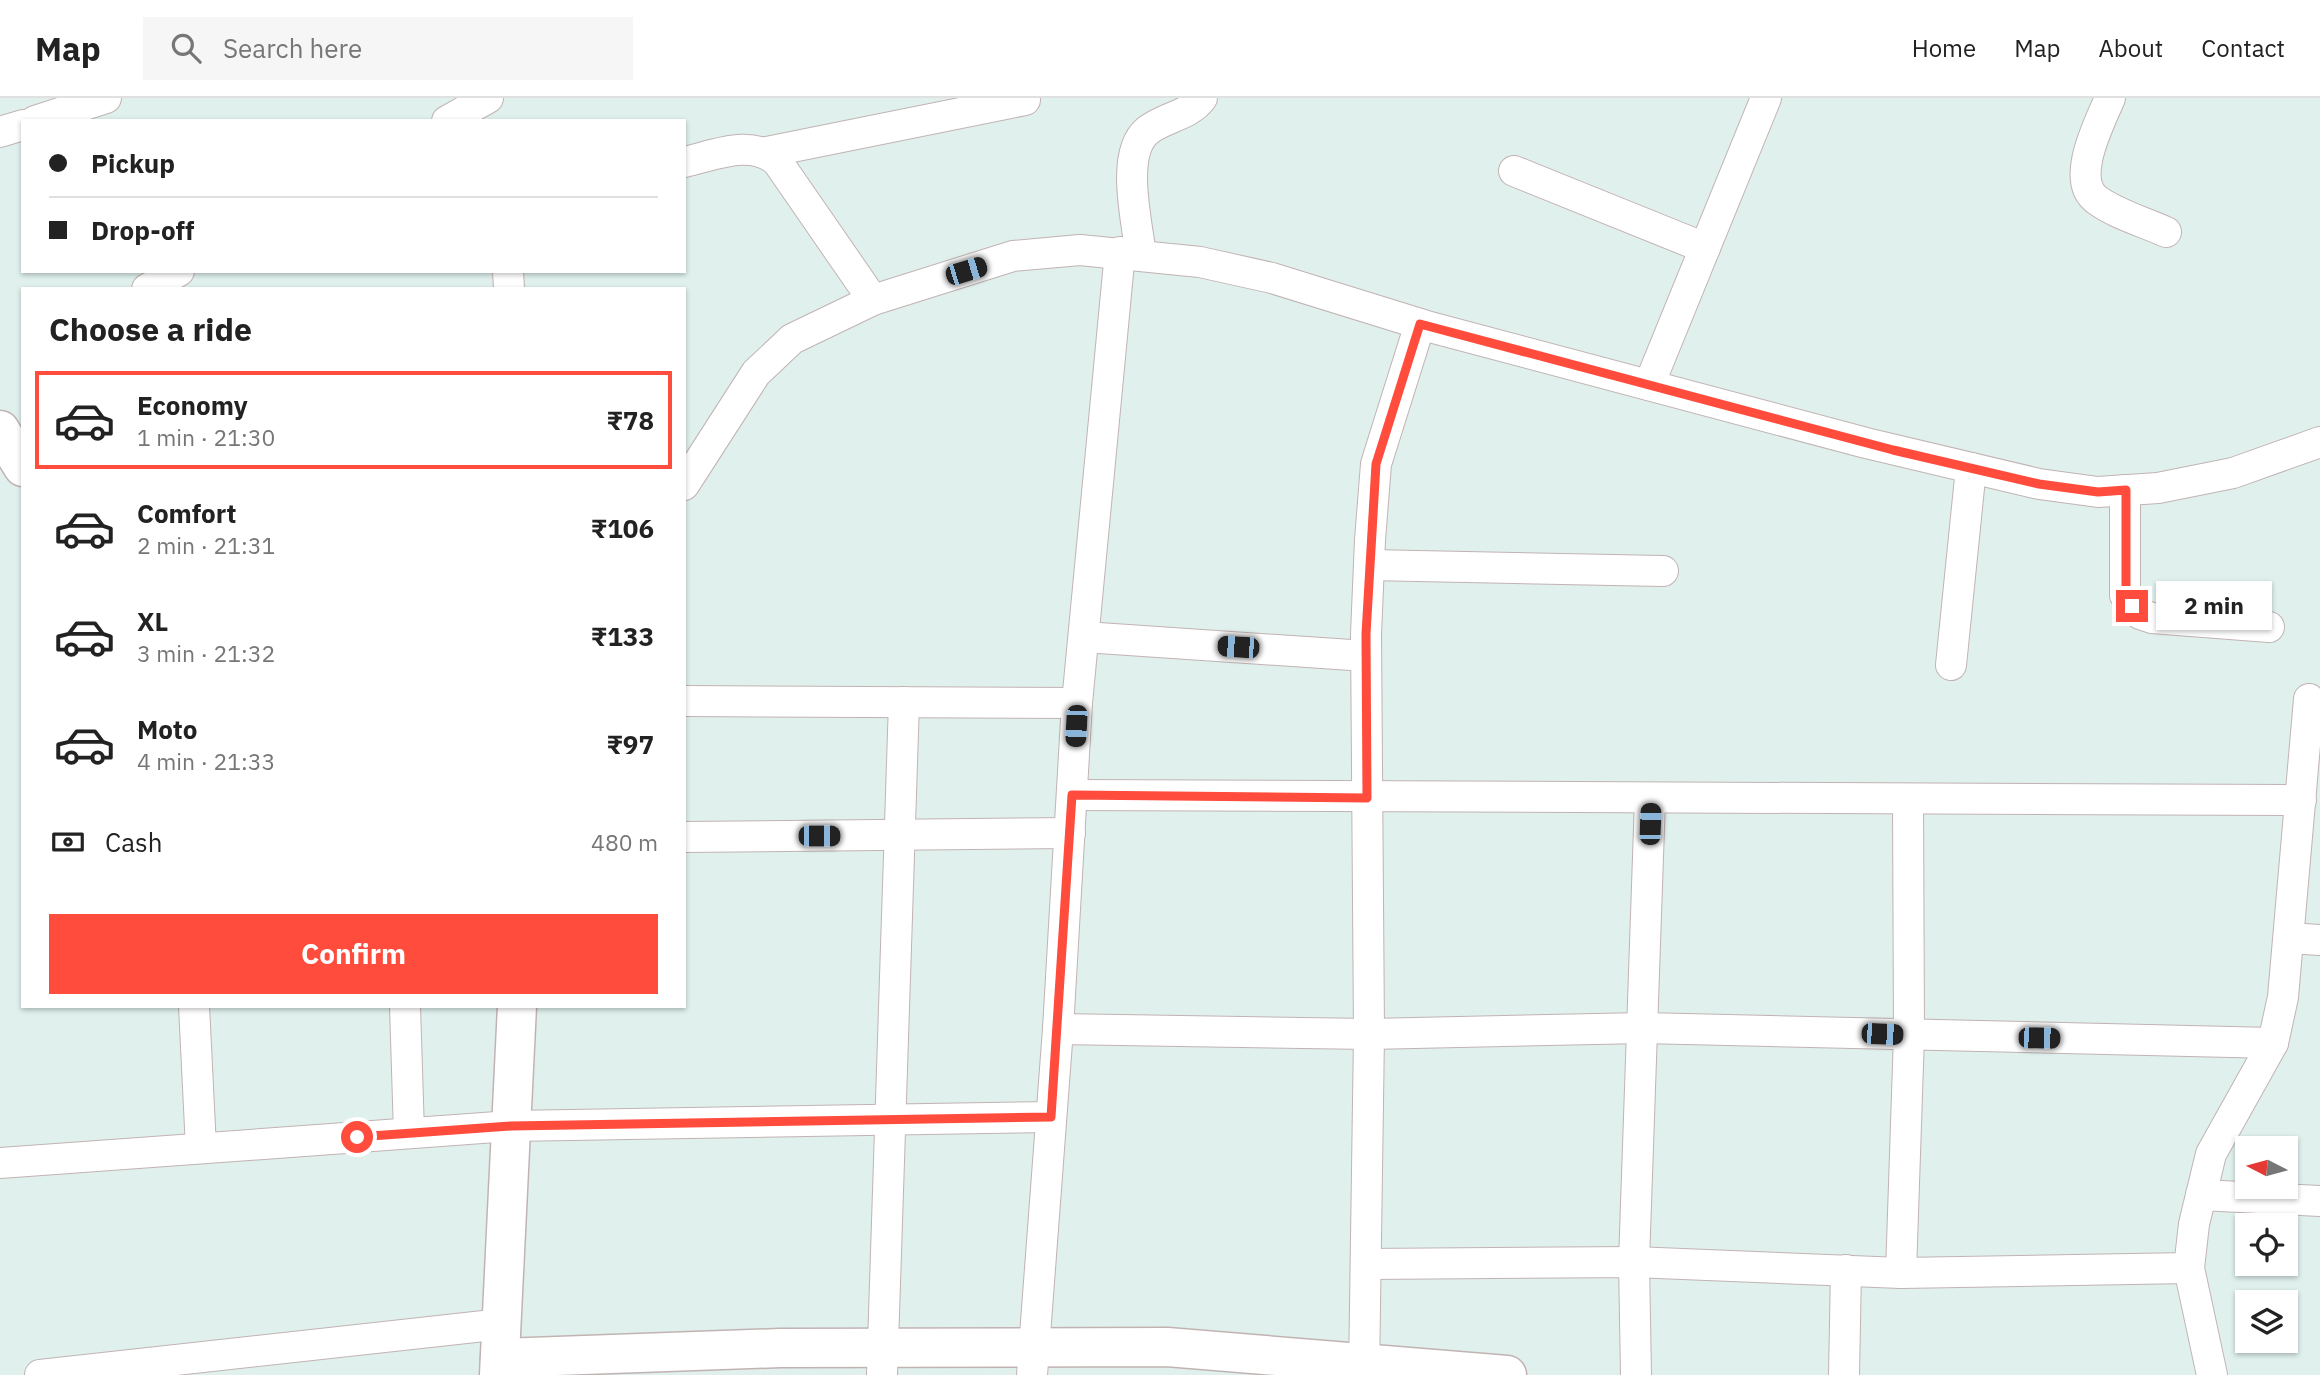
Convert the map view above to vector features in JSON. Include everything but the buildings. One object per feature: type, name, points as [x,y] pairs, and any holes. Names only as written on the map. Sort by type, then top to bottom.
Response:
[{"type":"street","points":[[42,119],[106,98]]},
{"type":"street","points":[[451,119],[488,98]]},
{"type":"street","points":[[489,119],[494,98]]},
{"type":"street","points":[[1033,1361],[1058,1029],[1077,703],[1131,254],[1133,149],[1147,130],[1196,106],[1202,98]]},
{"type":"street","points":[[1649,385],[1766,98]]},
{"type":"street","points":[[2110,98],[2086,158],[2086,183],[2094,199],[2166,232]]},
{"type":"street","points":[[686,162],[744,149],[767,152],[1025,100]]},
{"type":"street","points":[[0,132],[21,126]]},
{"type":"street","points":[[767,152],[777,161],[873,300]]},
{"type":"street","points":[[1514,171],[1705,248]]},
{"type":"street","points":[[686,482],[756,373],[792,339],[832,316],[873,300],[1013,256],[1080,250],[1200,262],[1272,278],[1420,324],[2039,484],[2098,492],[2158,488],[2233,473],[2320,442]]},
{"type":"street","points":[[150,287],[175,273]]},
{"type":"street","points":[[1364,1369],[1369,1034],[1366,656],[1369,565],[1376,464],[1420,324]]},
{"type":"street","points":[[0,430],[21,464]]},
{"type":"street","points":[[1951,665],[1971,468]]},
{"type":"street","points":[[2126,490],[2126,595],[2140,614],[2152,618],[2269,628]]},
{"type":"street","points":[[1369,565],[1663,571]]},
{"type":"street","points":[[1084,637],[1366,656]]},
{"type":"street","points":[[2213,1375],[2189,1268],[2194,1224],[2211,1154],[2273,1044],[2283,997],[2309,699]]},
{"type":"street","points":[[686,701],[1077,703]]},
{"type":"street","points":[[883,1361],[904,702]]},
{"type":"street","points":[[1072,795],[2301,800]]},
{"type":"street","points":[[1636,1375],[1634,1262],[1650,799]]},
{"type":"street","points":[[1901,1273],[1909,1035],[1908,799]]},
{"type":"street","points":[[686,837],[1070,833]]},
{"type":"street","points":[[2289,937],[2320,940]]},
{"type":"street","points":[[194,1008],[201,1148]]},
{"type":"street","points":[[405,1008],[409,1133]]},
{"type":"street","points":[[500,1352],[517,1008]]},
{"type":"street","points":[[1058,1029],[1369,1034],[1643,1028],[2273,1044]]},
{"type":"street","points":[[0,1163],[511,1126],[1051,1117]]},
{"type":"street","points":[[2201,1195],[2320,1201]]},
{"type":"street","points":[[1366,1264],[1634,1262],[1901,1273],[2189,1268]]},
{"type":"street","points":[[1844,1375],[1846,1270]]},
{"type":"street","points":[[40,1375],[500,1352],[780,1348],[883,1361],[1033,1361],[1167,1348],[1364,1369],[1507,1375]]},
{"type":"route","points":[[357,1137],[511,1126],[1051,1117],[1072,795],[1367,798],[1366,634],[1376,464],[1420,324],[1893,450],[2039,484],[2098,492],[2126,490],[2126,595],[2132,606]]}]
